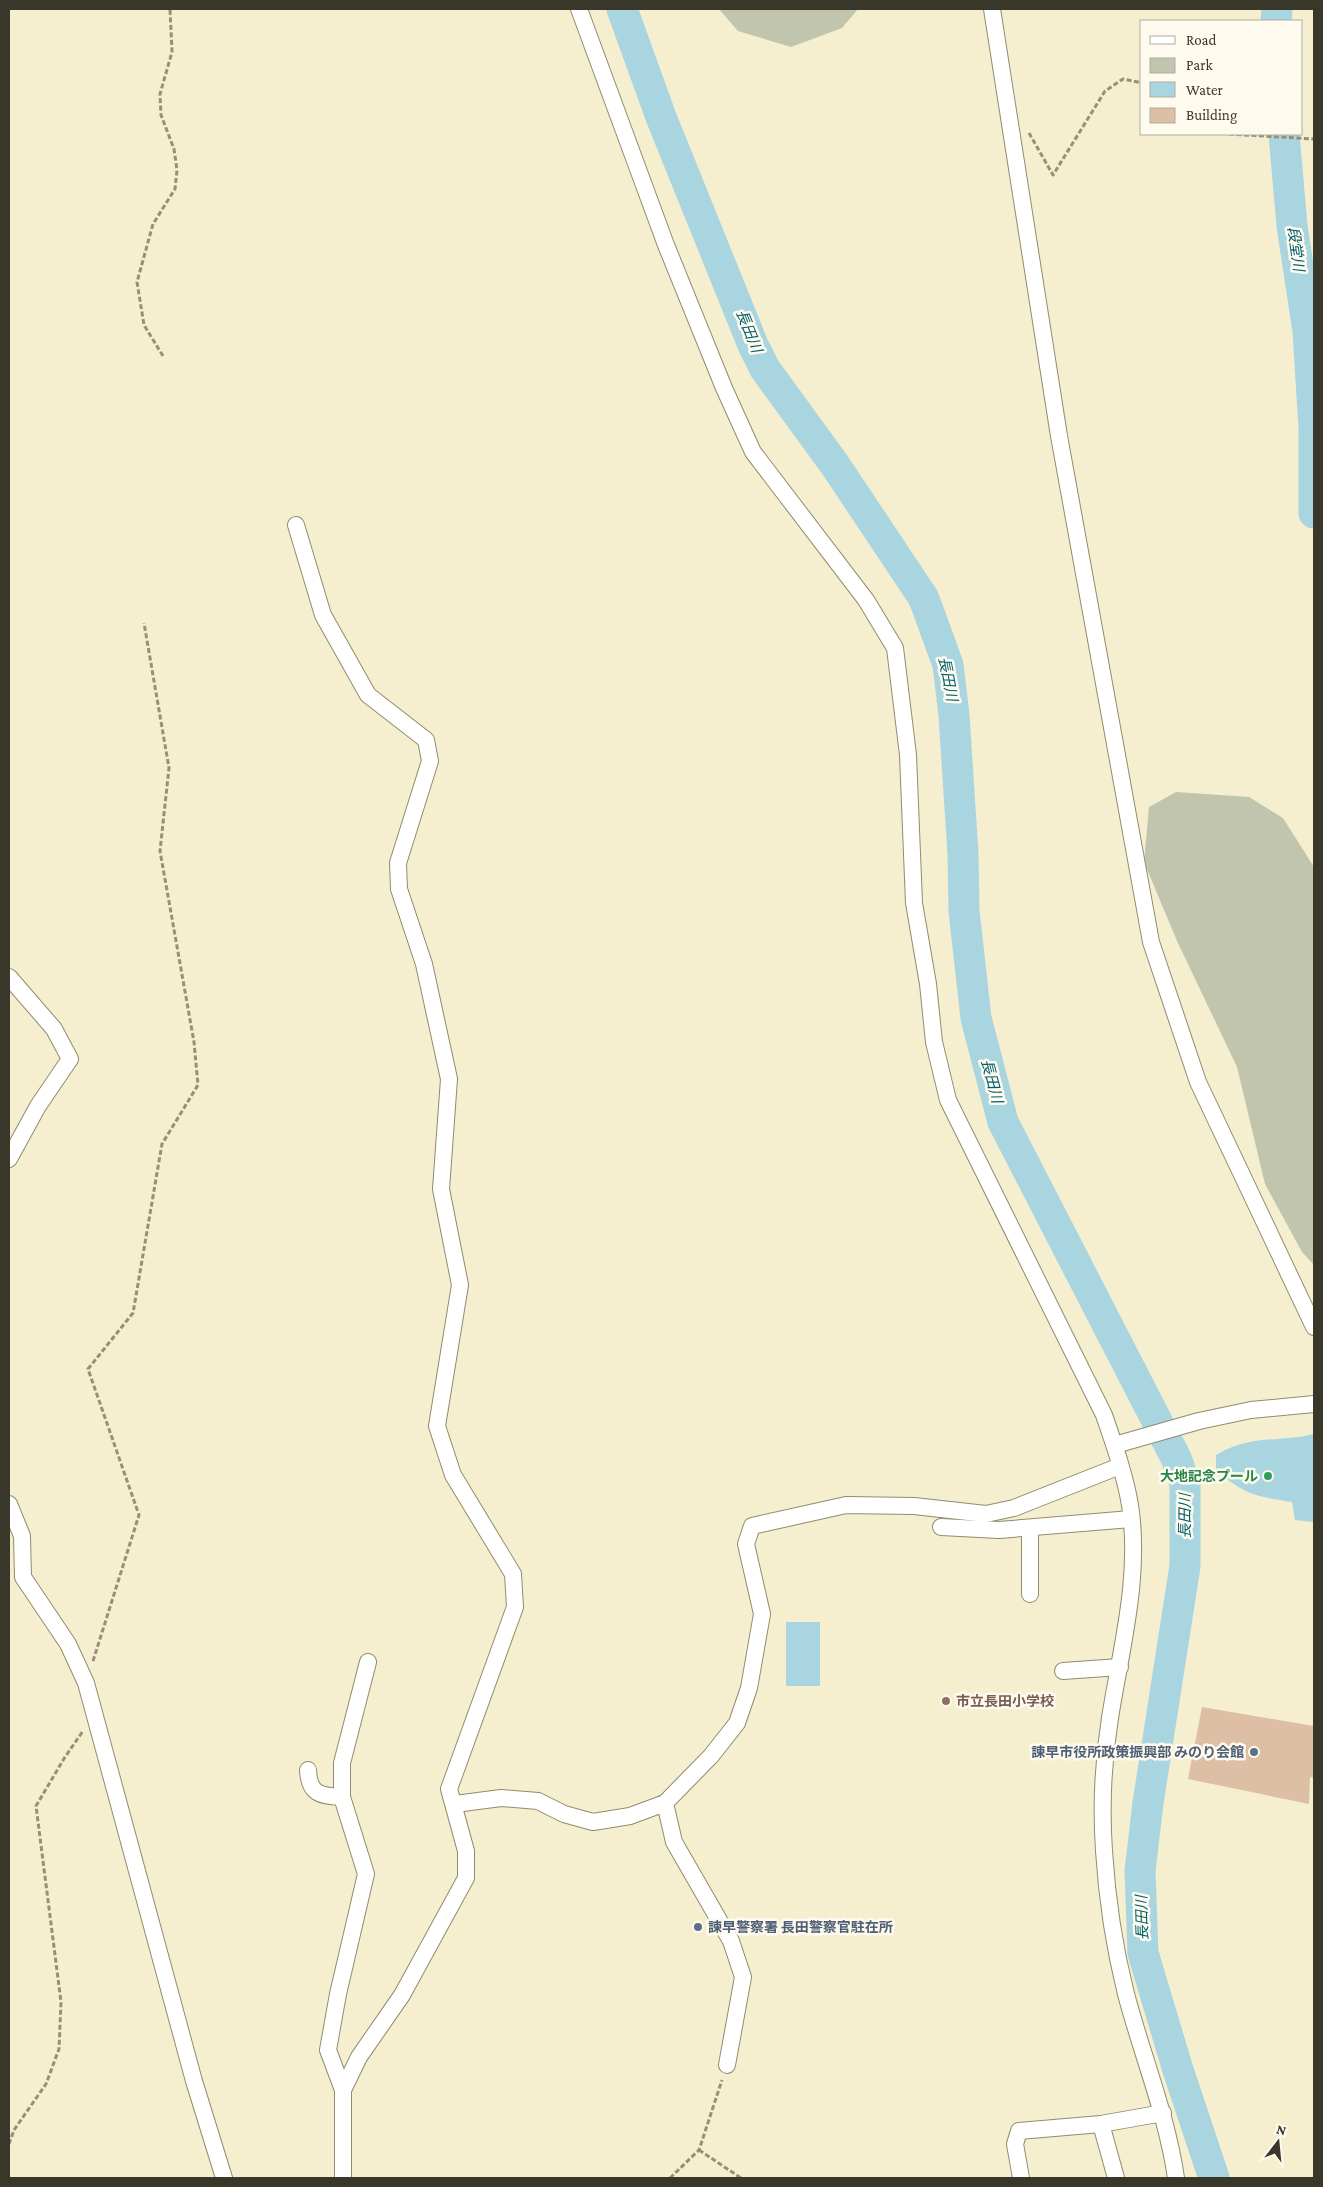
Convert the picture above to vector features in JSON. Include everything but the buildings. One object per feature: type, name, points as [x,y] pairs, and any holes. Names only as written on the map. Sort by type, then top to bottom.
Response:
[{"type":"street","points":[[579,9],[666,245],[724,388],[753,452],[866,600],[895,648],[908,755],[914,903],[928,984],[934,1042],[948,1100],[1104,1415],[1122,1444],[1120,1466],[1130,1505],[1133,1562],[1126,1637],[1110,1719],[1102,1802],[1109,1914],[1126,1994],[1163,2113],[1176,2178]]},
{"type":"street","points":[[992,9],[1059,436],[1151,942],[1198,1082],[1238,1171],[1314,1327]]},
{"type":"street","points":[[296,525],[323,615],[363,687],[368,695],[426,740],[430,761],[398,863],[399,889],[424,964],[449,1079],[441,1189],[460,1286],[437,1426],[453,1475],[513,1574],[515,1606],[449,1790],[455,1804],[466,1851],[466,1878],[402,1995],[359,2057],[343,2090]]},
{"type":"street","points":[[9,977],[54,1030],[70,1059],[38,1106],[9,1158]]},
{"type":"street","points":[[1122,1444],[1199,1421],[1251,1410],[1314,1404]]},
{"type":"street","points":[[455,1804],[500,1798],[538,1801],[564,1814],[593,1822],[630,1816],[665,1803],[711,1756],[736,1723],[748,1688],[762,1614],[746,1544],[752,1526],[846,1505],[914,1506],[986,1514],[1014,1508],[1120,1466]]},
{"type":"street","points":[[9,1504],[22,1536],[23,1577],[68,1644],[86,1683],[194,2081],[224,2178]]},
{"type":"street","points":[[941,1527],[999,1530],[1131,1519]]},
{"type":"street","points":[[1030,1528],[1030,1594]]},
{"type":"street","points":[[343,2178],[343,2090],[328,2050],[338,1994],[366,1874],[342,1797],[342,1763],[368,1662]]},
{"type":"street","points":[[1063,1671],[1120,1667]]},
{"type":"street","points":[[308,1770],[308,1782],[314,1791],[326,1796],[342,1797]]},
{"type":"street","points":[[665,1803],[674,1842],[731,1941],[743,1977],[727,2065]]},
{"type":"street","points":[[1021,2178],[1015,2144],[1020,2132],[1101,2124],[1163,2113]]},
{"type":"street","points":[[1101,2124],[1116,2178]]},
{"type":"path","points":[[163,356],[144,325],[137,282],[153,224],[175,189],[177,170],[174,149],[161,115],[160,94],[172,52],[170,9]]},
{"type":"path","points":[[1025,126],[1053,175],[1105,91],[1123,79],[1140,83]]},
{"type":"path","points":[[1246,135],[1314,139]]},
{"type":"path","points":[[86,1683],[139,1515],[88,1370],[133,1313],[162,1144],[198,1085],[194,1042],[160,851],[169,768],[144,623]]},
{"type":"path","points":[[9,2144],[14,2130],[46,2084],[59,2049],[61,2002],[36,1806],[65,1757],[95,1714]]},
{"type":"path","points":[[670,2178],[699,2150],[727,2065]]},
{"type":"path","points":[[699,2150],[741,2178]]},
{"type":"green space","points":[[719,9],[858,9],[842,28],[791,47],[738,31]]},
{"type":"green space","points":[[1176,792],[1249,797],[1283,818],[1314,867],[1314,1265],[1302,1252],[1265,1184],[1237,1067],[1177,941],[1144,862],[1149,807]]},
{"type":"water","name":"大地記念プール","points":[[1314,1434],[1314,1522],[1295,1520],[1292,1502],[1259,1496],[1243,1490],[1216,1470],[1216,1455],[1229,1448],[1253,1442]]},
{"type":"water","points":[[786,1622],[820,1622],[820,1686],[786,1686]]},
{"type":"waterway","name":"長田川","points":[[622,9],[661,117],[753,345],[765,369],[835,465],[923,597],[927,607],[948,665],[954,715],[963,854],[964,911],[976,1018],[1003,1122],[1176,1458],[1185,1483],[1185,1566],[1148,1803],[1140,1871],[1143,1953],[1178,2070],[1214,2178]]},
{"type":"waterway","name":"段堂川","points":[[1276,20],[1277,9]]},
{"type":"waterway","name":"段堂川","points":[[1284,135],[1292,226],[1308,331],[1314,428],[1314,513]]},
{"type":"place","name":"大地記念プール","points":[[1268,1476]]},
{"type":"place","name":"市立長田小学校","points":[[946,1701]]},
{"type":"place","name":"諫早市役所政策振興部 みのり会館","points":[[1254,1752]]},
{"type":"place","name":"諫早警察署 長田警察官駐在所","points":[[698,1927]]}]
